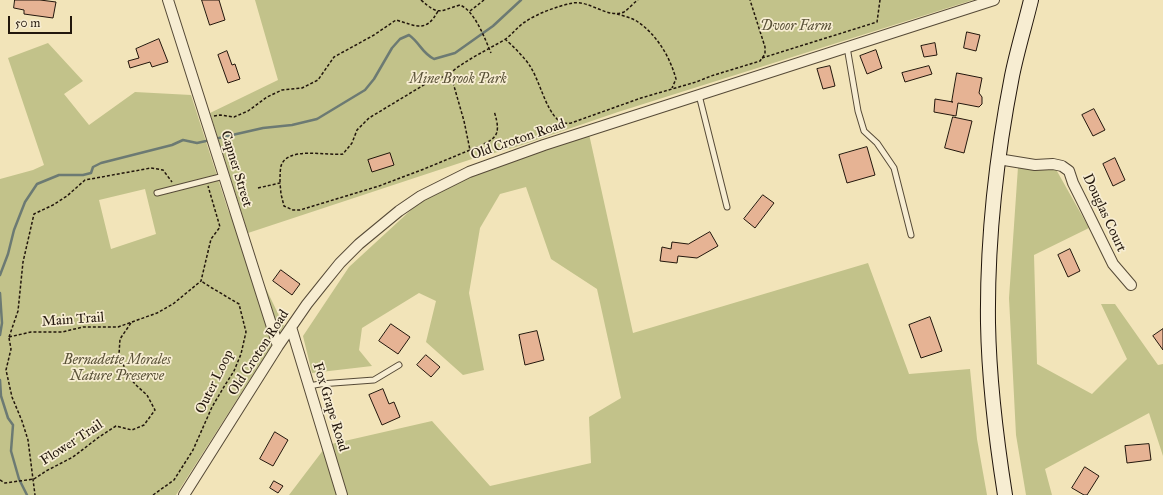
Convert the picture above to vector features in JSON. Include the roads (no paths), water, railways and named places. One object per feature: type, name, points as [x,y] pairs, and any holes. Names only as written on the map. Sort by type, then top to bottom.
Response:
[{"type":"main road","points":[[1005,495],[991,385],[988,324],[990,237],[998,159],[1012,76],[1031,0]]},
{"type":"street","name":"Capner Street","points":[[168,0],[278,346]]},
{"type":"street","name":"Old Croton Road","points":[[184,495],[278,346],[323,284],[340,263],[359,244],[394,215],[421,196],[456,177],[494,162],[994,0]]},
{"type":"street","name":"Douglas Court","points":[[998,159],[1035,165],[1053,164],[1062,166],[1069,171],[1073,183],[1113,264],[1131,285]]},
{"type":"street","name":"Fox Grape Road","points":[[291,327],[342,495]]},
{"type":"lane","points":[[847,47],[858,111],[864,131],[877,143],[894,168],[911,235]]},
{"type":"lane","points":[[699,95],[727,207]]},
{"type":"lane","points":[[157,193],[224,176]]},
{"type":"lane","points":[[309,386],[327,383],[374,380],[399,365]]},
{"type":"waterway","points":[[219,138],[263,128],[292,125],[317,119],[365,90],[374,79],[392,48],[400,39],[409,35],[430,57],[434,59],[455,53],[493,26],[521,0]]},
{"type":"waterway","points":[[0,275],[8,254],[14,230],[25,202],[37,184],[59,175],[83,175],[91,173],[93,167],[101,163],[172,145],[183,140],[197,143],[206,141]]},
{"type":"waterway","points":[[0,293],[2,323],[0,335]]},
{"type":"waterway","points":[[0,380],[1,396],[8,418],[13,425],[11,451],[19,479],[27,495]]},
{"type":"park label","name":"Dvoor Farm","points":[[796,27]]},
{"type":"park label","name":"Mine Brook Park","points":[[458,80]]},
{"type":"park label","name":"Bernadette Morales Nature Preserve","points":[[117,370]]}]
